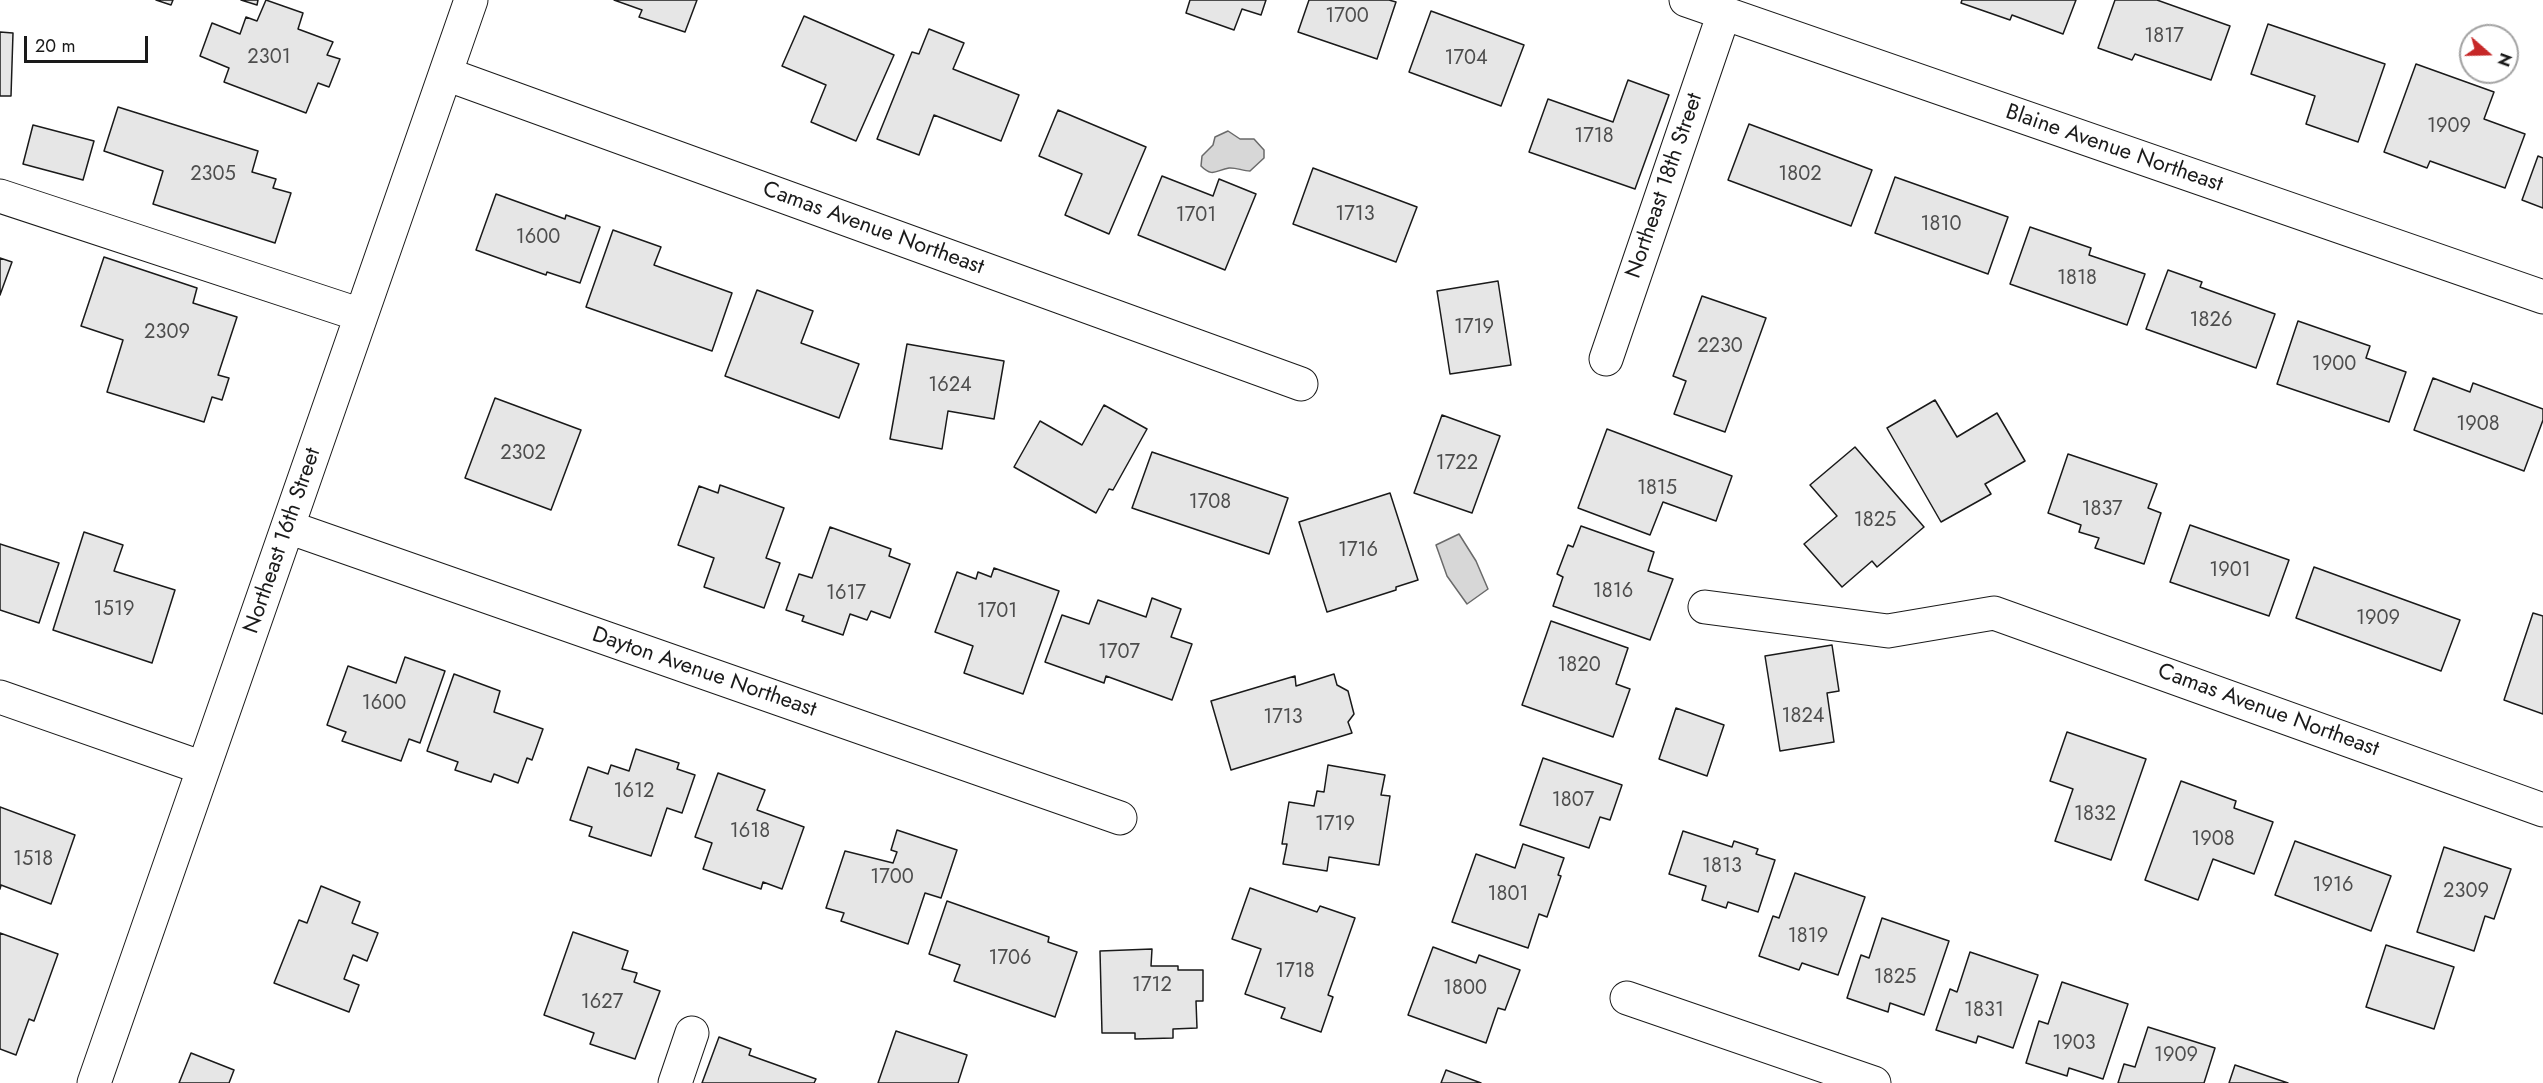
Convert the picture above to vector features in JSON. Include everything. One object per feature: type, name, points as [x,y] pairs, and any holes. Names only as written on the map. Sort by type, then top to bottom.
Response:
[{"type":"street","name":"Northeast 16th Street","points":[[94,1083],[471,0]]},
{"type":"street","name":"Blaine Avenue Northeast","points":[[1686,0],[2543,297]]},
{"type":"street","name":"Northeast 18th Street","points":[[1606,359],[1724,13]]},
{"type":"street","name":"Camas Avenue Northeast","points":[[446,74],[1301,384]]},
{"type":"street","points":[[0,196],[361,315]]},
{"type":"street","name":"Dayton Avenue Northeast","points":[[288,527],[1120,818]]},
{"type":"street","name":"Camas Avenue Northeast","points":[[1705,607],[1888,631],[1994,613],[2543,810]]},
{"type":"street","points":[[0,697],[203,768]]},
{"type":"street","points":[[1627,998],[1874,1083]]},
{"type":"street","points":[[675,1083],[692,1033]]},
{"type":"shaded area","points":[[1228,131],[1240,139],[1254,139],[1264,150],[1264,158],[1250,171],[1231,168],[1209,172],[1201,166],[1202,156],[1213,145],[1215,137]]},
{"type":"shaded area","points":[[1459,534],[1476,561],[1488,589],[1467,604],[1447,576],[1436,545]]},
{"type":"building","points":[[156,0],[173,0],[171,5]]},
{"type":"building","points":[[241,0],[258,0],[257,5]]},
{"type":"building","points":[[266,0],[303,13],[298,29],[333,42],[327,55],[340,59],[329,87],[318,83],[306,113],[224,82],[229,68],[200,56],[212,23],[240,34],[246,17],[257,21]]},
{"type":"building","points":[[614,0],[697,0],[685,32],[639,17],[642,10]]},
{"type":"building","points":[[1190,0],[1266,0],[1261,15],[1242,9],[1234,30],[1186,13]]},
{"type":"building","points":[[1309,0],[1389,0],[1396,2],[1377,59],[1298,32]]},
{"type":"building","points":[[1962,0],[2076,0],[2063,34],[2012,15],[2010,20],[1961,3]]},
{"type":"building","points":[[2115,0],[2157,0],[2230,26],[2211,80],[2135,54],[2132,60],[2098,48]]},
{"type":"building","points":[[1431,11],[1524,45],[1501,106],[1409,72]]},
{"type":"building","points":[[804,16],[894,55],[856,141],[811,122],[826,85],[782,66]]},
{"type":"building","points":[[2268,24],[2385,64],[2358,142],[2306,124],[2315,96],[2251,74]]},
{"type":"building","points":[[929,29],[964,43],[953,69],[1019,95],[1001,141],[934,115],[919,155],[877,139],[912,52],[919,54]]},
{"type":"building","points":[[0,32],[13,33],[11,96],[0,96]]},
{"type":"building","points":[[2416,64],[2459,79],[2459,84],[2472,84],[2494,92],[2484,119],[2525,134],[2505,188],[2430,161],[2427,168],[2384,152]]},
{"type":"building","points":[[1628,80],[1669,95],[1635,189],[1529,152],[1548,99],[1613,122]]},
{"type":"building","points":[[118,107],[258,151],[252,172],[276,179],[273,188],[291,193],[275,243],[153,204],[163,171],[104,151]]},
{"type":"building","points":[[1058,110],[1146,147],[1109,234],[1065,215],[1082,174],[1039,156]]},
{"type":"building","points":[[1749,124],[1872,170],[1851,226],[1728,180]]},
{"type":"building","points":[[33,125],[94,141],[83,180],[23,164]]},
{"type":"building","points":[[2538,156],[2543,158],[2543,208],[2522,200]]},
{"type":"building","points":[[1313,168],[1417,207],[1396,262],[1293,224]]},
{"type":"building","points":[[1162,176],[1213,196],[1219,179],[1256,194],[1225,270],[1138,235]]},
{"type":"building","points":[[1895,177],[2008,217],[1988,274],[1875,233]]},
{"type":"building","points":[[496,194],[565,219],[566,215],[600,227],[580,283],[547,272],[546,275],[476,250]]},
{"type":"building","points":[[2030,227],[2091,248],[2089,255],[2145,274],[2127,325],[2010,284]]},
{"type":"building","points":[[613,230],[661,247],[654,265],[732,293],[712,351],[586,307]]},
{"type":"building","points":[[104,257],[197,288],[193,303],[237,317],[218,375],[229,378],[222,400],[212,397],[204,422],[107,392],[123,340],[81,326]]},
{"type":"building","points":[[0,258],[12,262],[0,295]]},
{"type":"building","points":[[2168,270],[2202,282],[2200,287],[2275,314],[2256,368],[2146,329]]},
{"type":"building","points":[[1498,281],[1511,365],[1450,374],[1437,291]]},
{"type":"building","points":[[757,290],[813,311],[801,343],[859,364],[839,418],[725,376]]},
{"type":"building","points":[[1702,296],[1766,318],[1725,432],[1674,414],[1686,381],[1673,376]]},
{"type":"building","points":[[2298,321],[2370,346],[2366,358],[2406,372],[2389,422],[2277,384]]},
{"type":"building","points":[[907,344],[1004,361],[994,419],[948,411],[942,449],[890,439]]},
{"type":"building","points":[[2433,378],[2470,392],[2473,383],[2543,409],[2543,420],[2524,471],[2414,430]]},
{"type":"building","points":[[495,398],[581,430],[551,510],[465,478]]},
{"type":"building","points":[[1935,400],[1957,437],[1997,413],[2025,461],[1985,484],[1991,494],[1941,522],[1887,428]]},
{"type":"building","points":[[1104,405],[1147,429],[1113,490],[1109,489],[1096,513],[1014,467],[1040,421],[1082,445]]},
{"type":"building","points":[[1442,415],[1500,436],[1472,513],[1414,493]]},
{"type":"building","points":[[1607,429],[1732,476],[1716,521],[1663,502],[1650,535],[1578,508]]},
{"type":"building","points":[[1855,447],[1924,527],[1877,567],[1872,561],[1842,587],[1804,544],[1837,516],[1810,485]]},
{"type":"building","points":[[1152,452],[1288,498],[1269,554],[1132,508]]},
{"type":"building","points":[[2068,454],[2157,484],[2148,508],[2161,513],[2144,564],[2095,548],[2099,538],[2079,532],[2081,525],[2048,513]]},
{"type":"building","points":[[720,485],[784,508],[766,558],[780,563],[764,608],[704,587],[714,558],[678,545],[699,486],[718,493]]},
{"type":"building","points":[[1390,493],[1418,580],[1396,587],[1396,590],[1327,612],[1299,522]]},
{"type":"building","points":[[2190,525],[2289,560],[2269,616],[2170,582]]},
{"type":"building","points":[[1581,526],[1654,552],[1648,571],[1673,579],[1650,640],[1553,606],[1563,577],[1557,574],[1568,545],[1573,547]]},
{"type":"building","points":[[830,527],[891,549],[889,556],[910,564],[890,618],[871,611],[867,620],[850,614],[843,635],[802,621],[804,616],[786,610],[799,574],[812,578]]},
{"type":"building","points":[[84,532],[123,545],[114,571],[175,590],[152,663],[53,630]]},
{"type":"building","points":[[0,544],[59,563],[39,623],[0,610]]},
{"type":"building","points":[[2314,567],[2460,620],[2441,671],[2296,618]]},
{"type":"building","points":[[994,568],[1059,591],[1023,694],[964,673],[973,646],[935,632],[957,572],[976,579],[978,572],[991,577]]},
{"type":"building","points":[[1152,598],[1181,609],[1171,637],[1192,644],[1172,700],[1106,676],[1104,683],[1045,662],[1062,615],[1089,624],[1098,600],[1146,617]]},
{"type":"building","points":[[2533,613],[2543,616],[2543,714],[2504,700]]},
{"type":"building","points":[[1551,621],[1628,648],[1616,684],[1630,689],[1613,737],[1522,705]]},
{"type":"building","points":[[1832,645],[1839,691],[1827,693],[1834,742],[1780,751],[1765,656]]},
{"type":"building","points":[[405,657],[445,671],[420,743],[409,739],[401,761],[342,741],[346,732],[327,725],[348,666],[396,683]]},
{"type":"building","points":[[454,674],[500,691],[494,712],[543,729],[532,760],[527,758],[518,783],[494,774],[491,782],[455,770],[458,762],[427,751]]},
{"type":"building","points":[[1334,674],[1337,685],[1348,691],[1354,714],[1348,722],[1352,733],[1231,770],[1211,701],[1295,676],[1296,686]]},
{"type":"building","points":[[1676,708],[1724,725],[1707,776],[1659,759]]},
{"type":"building","points":[[2067,732],[2146,759],[2111,860],[2055,841],[2073,789],[2050,781]]},
{"type":"building","points":[[636,749],[679,763],[677,769],[695,775],[682,813],[667,808],[651,856],[589,836],[592,827],[570,820],[588,767],[608,774],[611,765],[629,771]]},
{"type":"building","points":[[1543,758],[1622,785],[1610,820],[1600,817],[1589,848],[1520,825]]},
{"type":"building","points":[[1328,765],[1385,775],[1381,795],[1390,796],[1379,865],[1329,857],[1327,871],[1283,864],[1287,844],[1282,844],[1289,802],[1314,806],[1317,791],[1324,792]]},
{"type":"building","points":[[718,773],[765,790],[757,810],[804,827],[782,889],[763,882],[761,889],[703,869],[712,843],[695,837]]},
{"type":"building","points":[[2181,781],[2236,801],[2234,808],[2273,822],[2254,874],[2213,859],[2198,900],[2145,880]]},
{"type":"building","points":[[0,807],[75,835],[51,904],[1,885],[0,889]]},
{"type":"building","points":[[897,830],[957,850],[941,898],[925,893],[908,944],[841,921],[844,913],[826,908],[845,851],[893,863],[897,852],[891,850]]},
{"type":"building","points":[[1683,831],[1732,847],[1734,841],[1758,849],[1756,854],[1775,860],[1758,912],[1728,902],[1726,908],[1702,900],[1706,886],[1669,874]]},
{"type":"building","points":[[2295,841],[2391,876],[2371,931],[2275,895]]},
{"type":"building","points":[[1523,844],[1564,858],[1558,875],[1561,876],[1547,917],[1539,914],[1528,948],[1452,922],[1476,854],[1515,868]]},
{"type":"building","points":[[2444,847],[2511,869],[2494,919],[2485,916],[2474,951],[2417,932]]},
{"type":"building","points":[[1795,873],[1865,897],[1838,975],[1802,963],[1799,970],[1759,956],[1773,916],[1779,918]]},
{"type":"building","points":[[321,886],[360,902],[352,923],[378,933],[367,961],[353,955],[344,979],[359,985],[349,1012],[274,983],[299,920],[307,923]]},
{"type":"building","points":[[1250,888],[1317,912],[1320,906],[1355,918],[1328,995],[1333,997],[1321,1032],[1281,1018],[1285,1008],[1245,994],[1261,949],[1232,939]]},
{"type":"building","points":[[947,901],[1049,937],[1048,942],[1077,952],[1055,1017],[954,981],[960,965],[929,954]]},
{"type":"building","points":[[1882,918],[1949,941],[1924,1015],[1890,1003],[1888,1012],[1847,998],[1861,955],[1869,958]]},
{"type":"building","points":[[573,932],[628,951],[622,969],[637,973],[634,982],[660,991],[635,1059],[590,1044],[594,1033],[544,1015]]},
{"type":"building","points":[[0,933],[58,954],[34,1021],[29,1019],[16,1055],[0,1049]]},
{"type":"building","points":[[2386,945],[2454,967],[2434,1029],[2366,1007]]},
{"type":"building","points":[[1433,947],[1476,963],[1479,955],[1520,970],[1505,1010],[1498,1008],[1486,1043],[1408,1015]]},
{"type":"building","points":[[1152,949],[1151,966],[1178,966],[1178,970],[1203,970],[1203,1001],[1196,1001],[1197,1028],[1173,1029],[1173,1038],[1135,1039],[1135,1033],[1102,1033],[1100,951]]},
{"type":"building","points":[[1970,952],[2038,975],[2013,1048],[1978,1036],[1976,1043],[1936,1030],[1950,989],[1957,992]]},
{"type":"building","points":[[2062,982],[2128,1004],[2103,1079],[2069,1068],[2067,1076],[2026,1063],[2039,1021],[2048,1024]]},
{"type":"building","points":[[2148,1027],[2215,1048],[2204,1083],[2118,1083],[2124,1064],[2135,1067]]},
{"type":"building","points":[[896,1031],[967,1055],[958,1083],[878,1083]]},
{"type":"building","points":[[719,1037],[751,1049],[749,1055],[816,1079],[814,1083],[702,1083]]},
{"type":"building","points":[[191,1053],[234,1070],[229,1083],[179,1083]]},
{"type":"building","points":[[2235,1065],[2288,1083],[2229,1083]]},
{"type":"building","points":[[1446,1070],[1481,1083],[1441,1083]]}]
